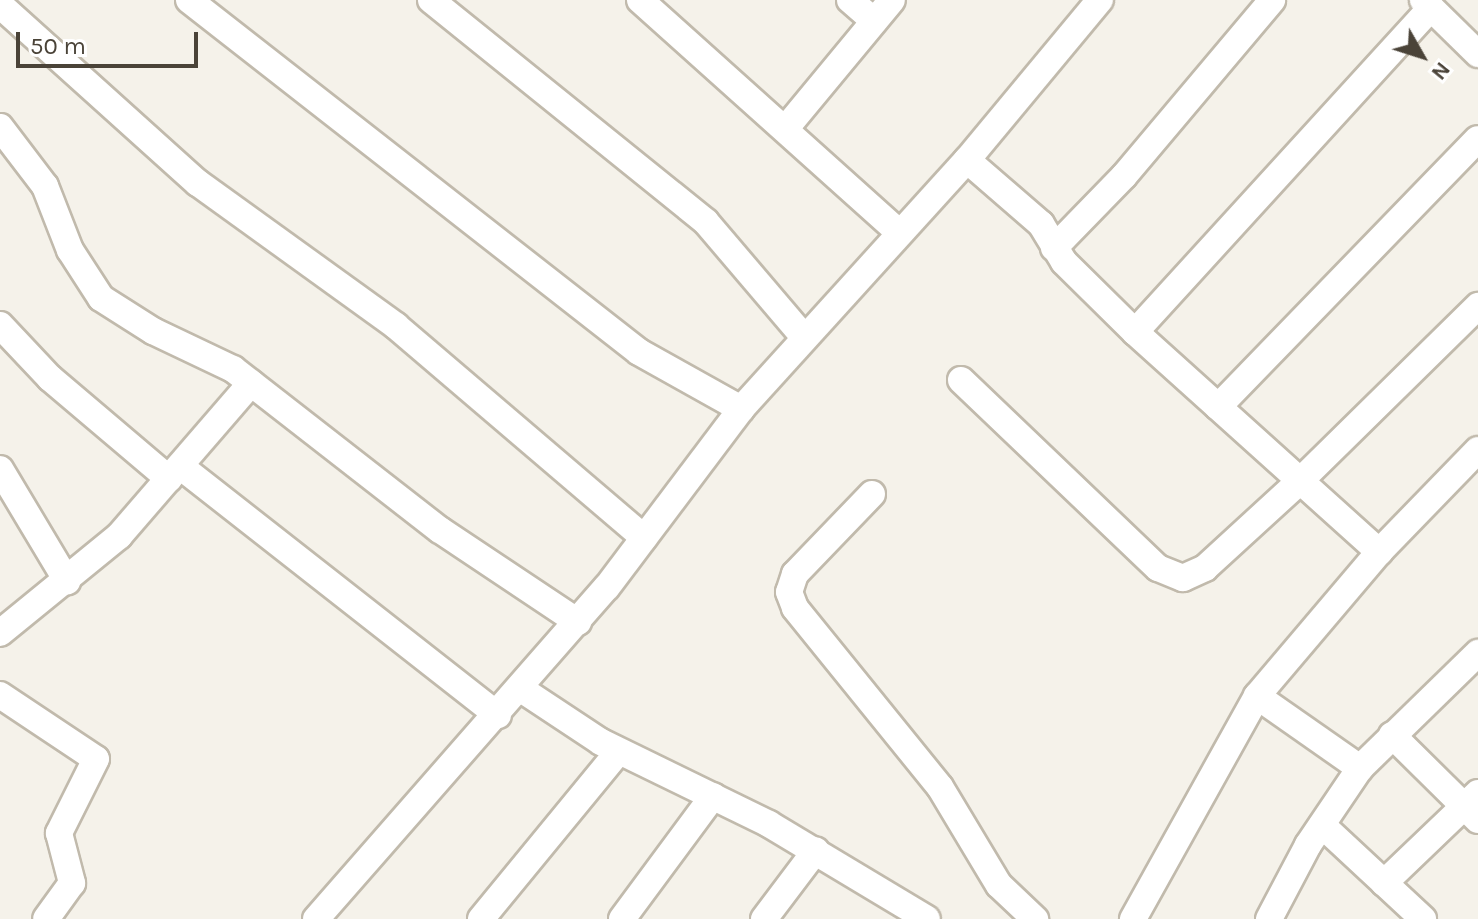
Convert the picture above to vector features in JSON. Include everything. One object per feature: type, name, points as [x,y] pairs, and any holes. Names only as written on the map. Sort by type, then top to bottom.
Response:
[{"type":"street","points":[[189,0],[639,352],[741,409]]},
{"type":"street","points":[[431,0],[706,222],[803,336]]},
{"type":"street","points":[[640,0],[899,232]]},
{"type":"street","points":[[850,0],[874,21]]},
{"type":"street","points":[[786,128],[892,0]]},
{"type":"street","points":[[316,919],[578,622],[741,409],[803,336],[967,160],[1100,0]]},
{"type":"street","points":[[1054,248],[1124,176],[1272,0]]},
{"type":"street","points":[[1135,332],[1427,4],[1478,54]]},
{"type":"street","points":[[0,5],[198,183],[396,326],[644,538]]},
{"type":"street","points":[[0,127],[45,186],[74,260],[101,298],[251,383],[440,530],[578,622]]},
{"type":"street","points":[[1218,407],[1478,139]]},
{"type":"street","points":[[967,160],[1041,224],[1054,248],[1135,332],[1379,552]]},
{"type":"street","points":[[961,380],[1158,568],[1183,578],[1205,568],[1300,481],[1478,306]]},
{"type":"street","points":[[0,325],[50,378],[498,715]]},
{"type":"street","points":[[0,633],[119,536],[251,383]]},
{"type":"street","points":[[1133,919],[1257,696],[1379,552],[1478,450]]},
{"type":"street","points":[[0,469],[67,581]]},
{"type":"street","points":[[872,494],[795,574],[789,592],[795,608],[940,787],[999,885],[1035,919]]},
{"type":"street","points":[[1269,919],[1270,908],[1360,768],[1476,657]]},
{"type":"street","points":[[521,689],[618,752],[713,796],[816,850],[911,915]]},
{"type":"street","points":[[0,695],[96,759],[59,833],[72,883],[46,919]]},
{"type":"street","points":[[1257,696],[1360,768]]},
{"type":"street","points":[[1384,883],[1473,807],[1392,735]]},
{"type":"street","points":[[481,919],[618,752]]},
{"type":"street","points":[[622,919],[713,796]]},
{"type":"street","points":[[1322,825],[1423,919]]},
{"type":"street","points":[[764,919],[816,850]]}]
